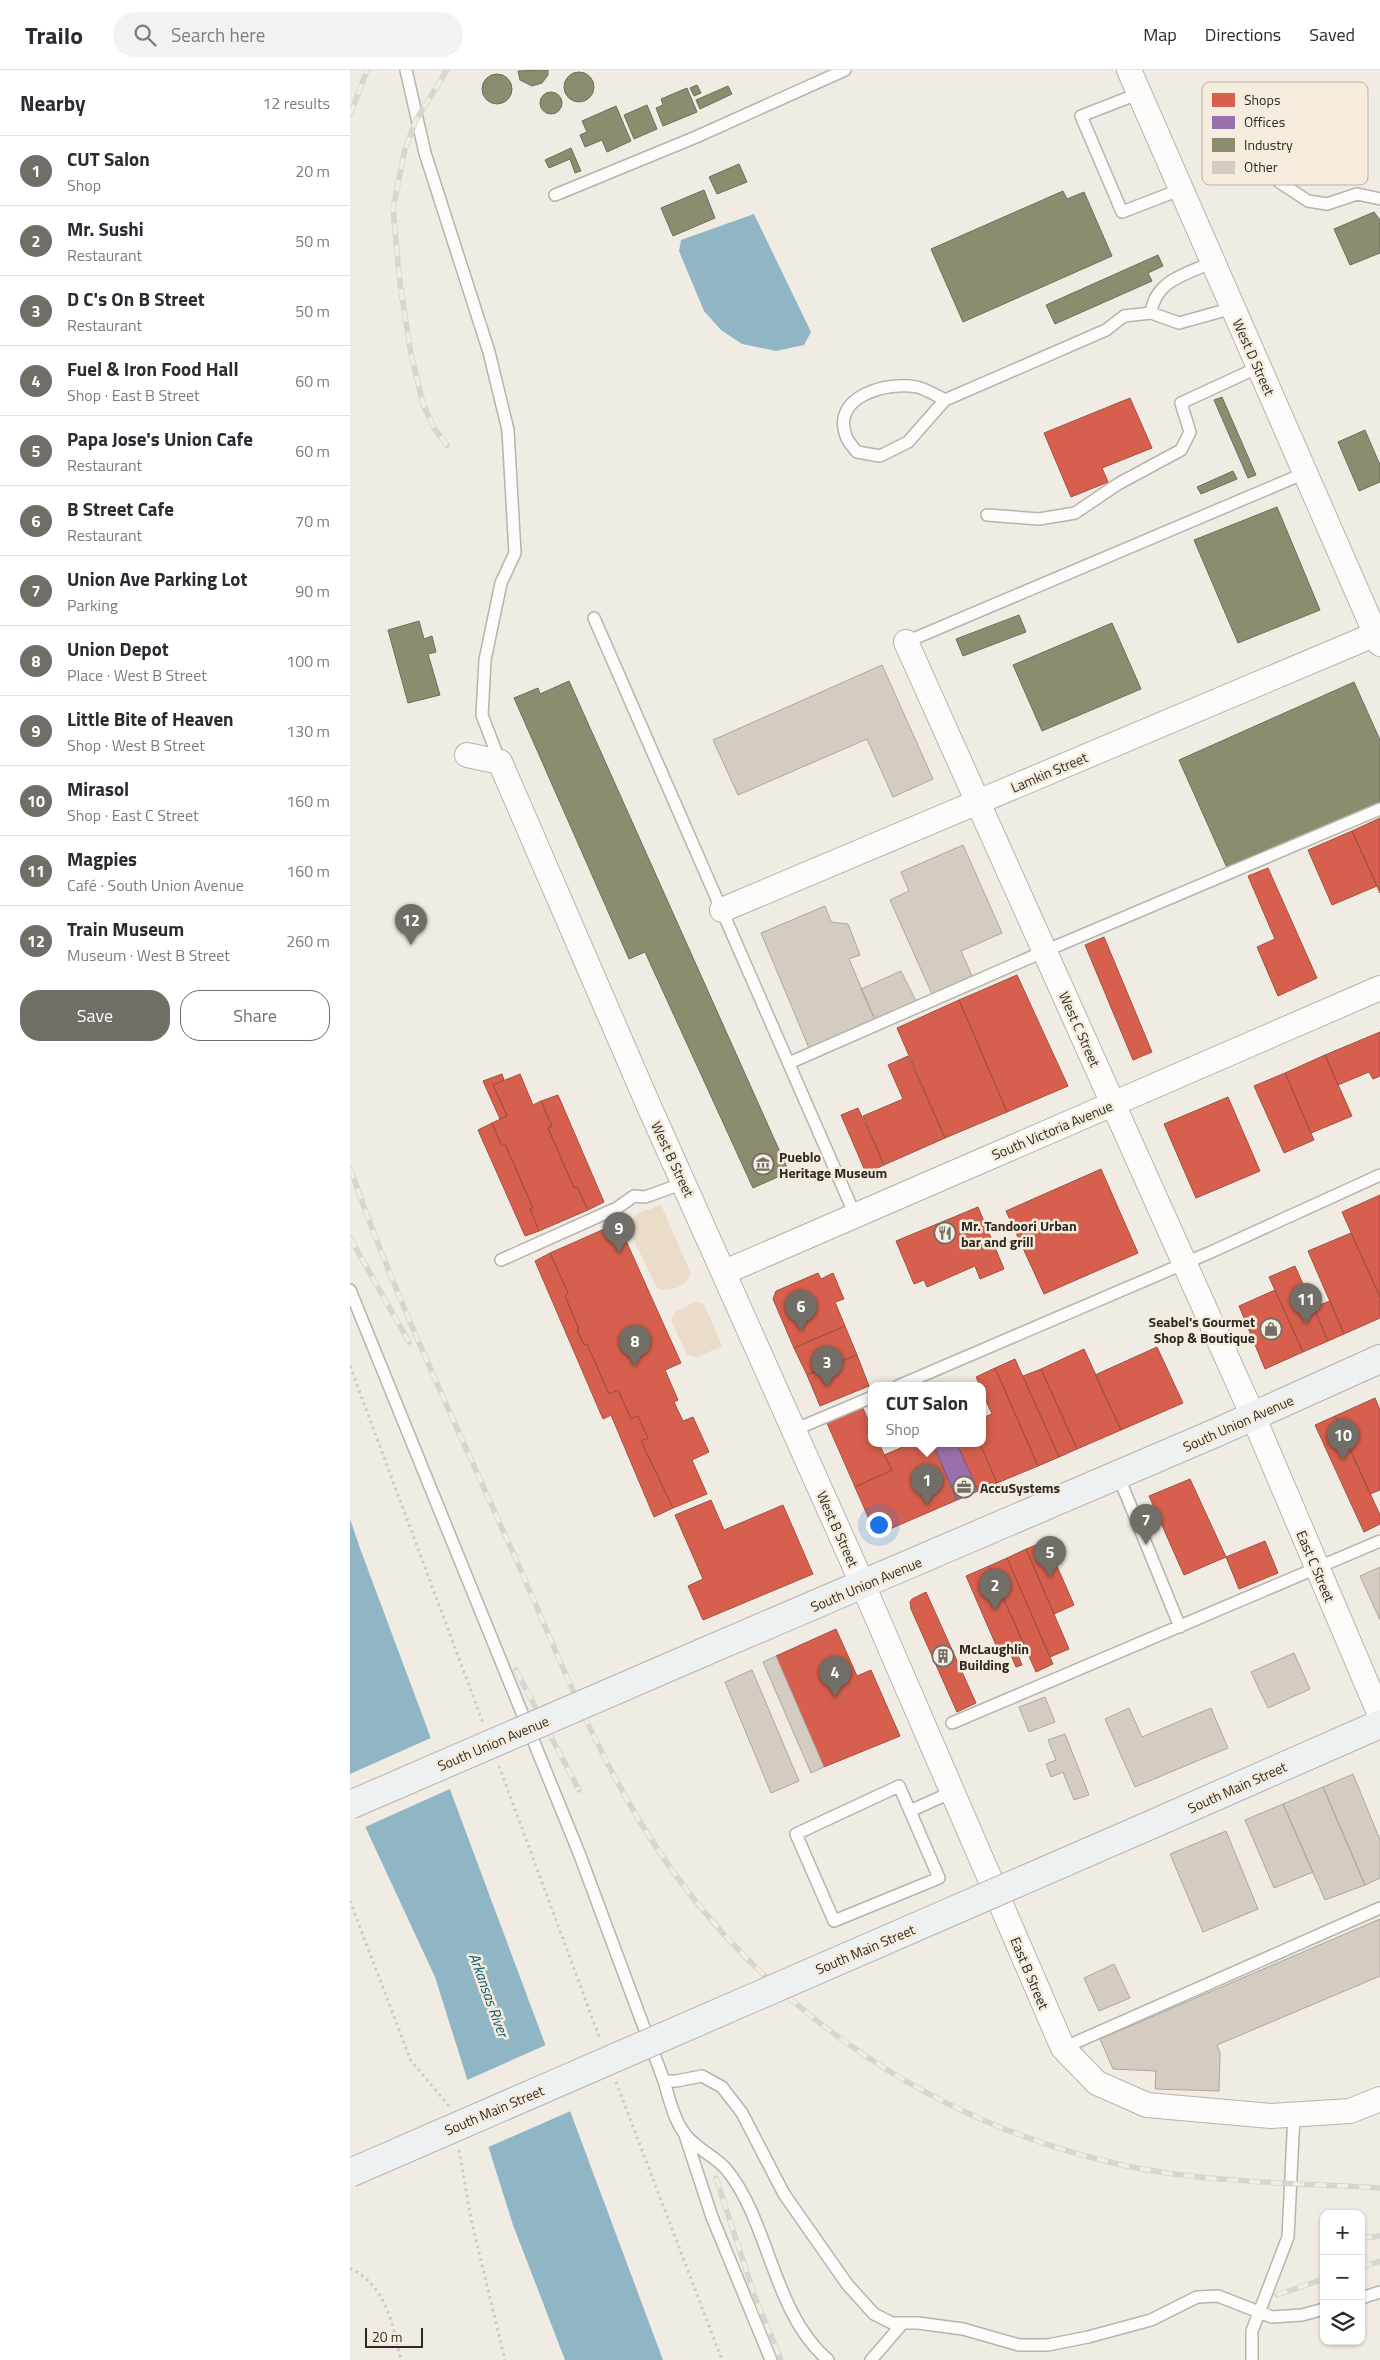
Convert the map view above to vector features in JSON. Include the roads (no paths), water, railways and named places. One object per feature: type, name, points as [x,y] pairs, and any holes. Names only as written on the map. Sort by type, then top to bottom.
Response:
[{"type":"street","name":"West D Street","points":[[1129,70],[1378,639]]},
{"type":"street","name":"Lamkin Street","points":[[722,910],[1233,692],[1378,639]]},
{"type":"street","name":"West C Street","points":[[906,642],[1253,1416]]},
{"type":"street","points":[[467,755],[500,762]]},
{"type":"street","name":"West B Street","points":[[500,762],[863,1586]]},
{"type":"street","name":"South Victoria Avenue","points":[[725,1272],[1380,988]]},
{"type":"street","name":"South Union Avenue","points":[[350,1804],[863,1586],[1380,1359]]},
{"type":"street","name":"East C Street","points":[[1253,1416],[1380,1715]]},
{"type":"street","name":"East B Street","points":[[863,1586],[1063,2048],[1097,2083],[1147,2105],[1271,2116],[1350,2111],[1380,2099]]},
{"type":"street","name":"South Main Street","points":[[350,2172],[1380,1724]]},
{"type":"lane","points":[[406,70],[425,153],[489,352],[508,430],[515,553],[501,583],[486,660],[482,714],[500,762]]},
{"type":"lane","points":[[555,195],[696,137],[845,70]]},
{"type":"lane","points":[[1140,94],[1081,116],[1122,212],[1182,189]]},
{"type":"lane","points":[[1283,185],[1308,202],[1327,204],[1357,194],[1380,199]]},
{"type":"lane","points":[[1151,313],[1153,300],[1166,283],[1213,262]]},
{"type":"lane","points":[[945,400],[918,387],[888,386],[858,396],[844,417],[846,436],[857,452],[880,456],[908,442],[945,400],[1106,330],[1124,316],[1151,313],[1179,323],[1233,308]]},
{"type":"lane","points":[[987,515],[1039,519],[1075,513],[1118,484],[1181,450],[1190,432],[1180,402],[1259,367]]},
{"type":"lane","points":[[906,642],[1305,473]]},
{"type":"lane","points":[[594,618],[855,1216]]},
{"type":"lane","points":[[789,1063],[1045,951],[1380,809]]},
{"type":"lane","points":[[907,1382],[1184,1263],[1380,1175]]},
{"type":"lane","points":[[501,1260],[617,1208],[634,1196],[645,1197],[684,1183]]},
{"type":"lane","points":[[350,1290],[579,1853],[672,2106],[685,2134],[712,2217],[771,2360]]},
{"type":"lane","points":[[794,1430],[868,1399]]},
{"type":"lane","points":[[1118,1475],[1180,1627]]},
{"type":"lane","points":[[952,1723],[1317,1569],[1380,1540]]},
{"type":"lane","points":[[899,1786],[910,1811],[939,1878],[834,1921],[796,1834],[899,1786]]},
{"type":"lane","points":[[910,1811],[952,1792]]},
{"type":"lane","points":[[1063,2048],[1380,1908]]},
{"type":"lane","points":[[664,2081],[702,2076],[722,2087],[742,2113],[784,2194],[847,2284],[874,2314],[892,2323],[963,2329],[1019,2345],[1048,2345],[1088,2338],[1152,2320],[1196,2297],[1218,2296],[1272,2317],[1302,2315],[1320,2310]]},
{"type":"lane","points":[[1252,2360],[1252,2331],[1288,2237],[1294,2115]]},
{"type":"lane","points":[[685,2134],[725,2168],[748,2205],[776,2279],[800,2325],[820,2353],[828,2360]]},
{"type":"lane","points":[[1365,2297],[1380,2292]]},
{"type":"lane","points":[[871,2360],[904,2323]]},
{"type":"water","points":[[754,214],[811,332],[804,345],[776,351],[742,344],[721,330],[704,311],[679,251],[681,240]]},
{"type":"water","name":"Arkansas River","points":[[350,1519],[663,2360],[565,2360],[513,2225],[435,1977],[350,1794]]},
{"type":"railway","points":[[350,115],[367,70]]},
{"type":"railway","points":[[447,70],[416,120],[405,149],[393,209],[400,284],[411,354],[423,404],[434,428],[447,445]]},
{"type":"railway","points":[[350,1168],[368,1218],[409,1318],[573,1691],[603,1754],[636,1815],[679,1880],[729,1939],[784,1993],[845,2042],[910,2083],[979,2118],[1052,2146],[1127,2166],[1189,2176],[1253,2182],[1380,2188]]},
{"type":"railway","points":[[350,1238],[409,1342]]},
{"type":"railway","points":[[516,1670],[579,1790]]},
{"type":"railway","points":[[716,2178],[755,2297],[781,2360]]},
{"type":"railway","points":[[1365,2238],[1380,2236]]},
{"type":"railway","points":[[1365,2266],[1380,2261]]},
{"type":"railway","points":[[1277,2295],[1320,2280]]},
{"type":"place","name":"Train Museum","points":[[411,945]]},
{"type":"place","name":"Pueblo Heritage Museum","points":[[763,1164]]},
{"type":"place","name":"Mr. Tandoori Urban bar and grill","points":[[945,1233]]},
{"type":"place","name":"Little Bite of Heaven","points":[[619,1253]]},
{"type":"place","name":"Magpies","points":[[1306,1324]]},
{"type":"place","name":"Seabel's Gourmet Shop & Boutique","points":[[1271,1329]]},
{"type":"place","name":"B Street Cafe","points":[[801,1331]]},
{"type":"place","name":"Union Depot","points":[[635,1366]]},
{"type":"place","name":"D C's On B Street","points":[[827,1387]]},
{"type":"place","name":"Mirasol","points":[[1343,1460]]},
{"type":"place","name":"AccuSystems","points":[[964,1487]]},
{"type":"place","name":"CUT Salon","points":[[927,1505]]},
{"type":"place","name":"Union Ave Parking Lot","points":[[1146,1545]]},
{"type":"place","name":"Papa Jose's Union Cafe","points":[[1050,1577]]},
{"type":"place","name":"Mr. Sushi","points":[[995,1610]]},
{"type":"place","name":"McLaughlin Building","points":[[943,1656]]},
{"type":"place","name":"Fuel & Iron Food Hall","points":[[835,1697]]}]
